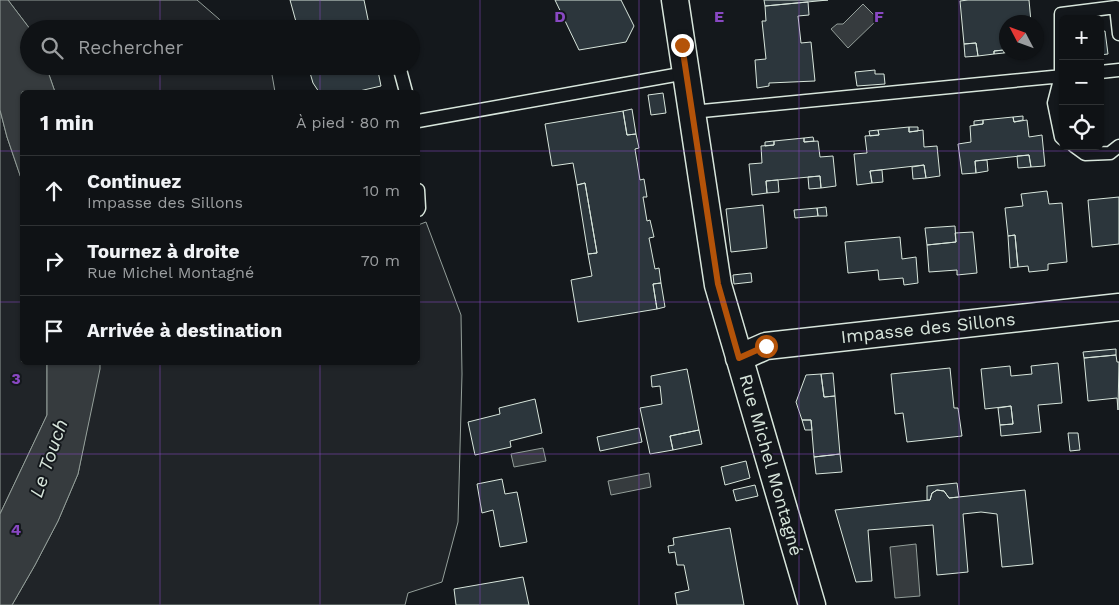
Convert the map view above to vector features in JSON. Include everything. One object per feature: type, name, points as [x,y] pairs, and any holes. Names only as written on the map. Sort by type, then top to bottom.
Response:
[{"type":"street","name":"Rue Michel Montagné","points":[[675,0],[718,284],[812,605]]},
{"type":"street","name":"Impasse des Sillons","points":[[739,358],[766,346],[1119,307]]},
{"type":"lane","points":[[1062,60],[1061,14],[1116,7],[1119,34]]},
{"type":"lane","points":[[1104,72],[1119,70]]},
{"type":"lane","points":[[420,121],[686,73]]},
{"type":"lane","points":[[401,75],[405,90]]},
{"type":"lane","points":[[692,112],[1059,76]]},
{"type":"lane","points":[[1059,86],[1054,103],[1059,131]]},
{"type":"lane","points":[[1080,150],[1085,154],[1110,153],[1119,146]]},
{"type":"shaded area","points":[[8,0],[197,0],[220,20],[23,20]]},
{"type":"shaded area","points":[[49,75],[272,75],[275,90],[54,90]]},
{"type":"shaded area","points":[[0,110],[20,175],[20,365],[47,365],[47,415],[0,514]]},
{"type":"shaded area","points":[[426,222],[461,315],[462,374],[458,522],[442,582],[408,593],[405,605],[12,605],[58,521],[78,474],[100,365],[420,365],[420,224]]},
{"type":"water","points":[[0,0],[8,0],[23,20],[20,20],[20,75],[49,75],[54,90],[20,90],[20,175],[0,110]]},
{"type":"water","points":[[863,4],[878,19],[848,48],[831,29],[837,24],[843,24]]},
{"type":"water","name":"Le Touch","points":[[47,365],[100,365],[78,474],[58,521],[12,605],[0,605],[0,514],[47,415]]},
{"type":"water","points":[[543,448],[546,461],[514,467],[511,454]]},
{"type":"water","points":[[649,473],[651,487],[611,495],[608,481]]},
{"type":"water","points":[[916,544],[920,596],[895,598],[890,547]]},
{"type":"building","points":[[290,0],[364,0],[368,20],[296,20]]},
{"type":"building","points":[[555,0],[621,0],[634,26],[626,42],[579,50]]},
{"type":"building","points":[[764,0],[828,0],[765,6]]},
{"type":"building","points":[[1029,0],[1030,15],[999,15],[999,50],[994,51],[994,54],[978,56],[976,43],[964,44],[960,1]]},
{"type":"building","points":[[808,2],[809,15],[798,16],[801,43],[811,42],[815,81],[769,83],[769,86],[757,88],[755,60],[766,59],[762,21],[766,21],[765,6]]},
{"type":"building","points":[[1104,31],[1108,54],[1104,54]]},
{"type":"building","points":[[976,43],[978,56],[965,57],[964,44]]},
{"type":"building","points":[[875,70],[875,74],[884,74],[885,84],[857,86],[855,72]]},
{"type":"building","points":[[311,75],[379,75],[381,86],[364,90],[318,90]]},
{"type":"building","points":[[663,93],[666,113],[651,115],[648,95]]},
{"type":"building","points":[[632,109],[636,134],[627,135],[623,111]]},
{"type":"building","points":[[623,111],[627,135],[636,134],[639,148],[635,149],[640,180],[644,179],[647,197],[643,197],[647,221],[650,220],[654,237],[649,238],[655,269],[659,268],[661,283],[653,284],[657,309],[578,322],[571,280],[592,276],[588,254],[597,253],[585,183],[577,185],[573,163],[552,166],[545,124]]},
{"type":"building","points":[[1023,116],[1023,120],[1014,122],[1013,117]]},
{"type":"building","points":[[1013,117],[1014,122],[1027,120],[1029,137],[1042,135],[1045,166],[1031,167],[1029,155],[975,161],[976,173],[962,174],[958,144],[971,142],[970,126],[983,124],[983,120]]},
{"type":"building","points":[[983,120],[983,124],[974,125],[974,121]]},
{"type":"building","points":[[909,127],[909,132],[923,130],[924,147],[937,146],[940,176],[926,178],[924,165],[870,171],[872,183],[857,185],[854,154],[867,153],[865,136],[879,135],[878,130]]},
{"type":"building","points":[[909,127],[918,127],[918,131],[909,132]]},
{"type":"building","points":[[878,130],[879,135],[870,136],[869,131]]},
{"type":"building","points":[[813,137],[814,141],[804,142],[804,138]]},
{"type":"building","points":[[804,138],[804,142],[818,141],[820,157],[833,156],[836,186],[821,188],[820,176],[766,181],[767,193],[752,195],[749,164],[762,163],[761,146],[774,145],[774,141]]},
{"type":"building","points":[[774,141],[774,145],[765,146],[765,142]]},
{"type":"building","points":[[1029,155],[1031,167],[1018,168],[1017,156]]},
{"type":"building","points":[[987,160],[988,171],[976,173],[975,161]]},
{"type":"building","points":[[924,165],[926,178],[913,179],[912,167]]},
{"type":"building","points":[[882,170],[883,182],[872,183],[870,171]]},
{"type":"building","points":[[820,176],[821,188],[809,189],[808,177]]},
{"type":"building","points":[[778,180],[779,192],[767,193],[766,181]]},
{"type":"building","points":[[585,183],[597,253],[588,254],[577,185]]},
{"type":"building","points":[[1047,191],[1049,204],[1062,203],[1067,262],[1048,264],[1048,270],[1029,272],[1028,266],[1018,267],[1015,235],[1008,236],[1005,208],[1023,206],[1021,194]]},
{"type":"building","points":[[1119,197],[1119,244],[1092,247],[1088,200]]},
{"type":"building","points":[[763,205],[767,248],[731,252],[726,209]]},
{"type":"building","points":[[826,207],[827,216],[818,216],[817,208]]},
{"type":"building","points":[[817,208],[818,216],[795,218],[794,210]]},
{"type":"building","points":[[955,226],[956,242],[927,245],[925,228]]},
{"type":"building","points":[[973,232],[977,273],[957,275],[957,270],[929,272],[927,245],[956,242],[955,233]]},
{"type":"building","points":[[1015,235],[1018,267],[1010,268],[1008,236]]},
{"type":"building","points":[[900,237],[902,259],[916,257],[918,283],[904,285],[903,278],[879,280],[878,270],[848,273],[845,242]]},
{"type":"building","points":[[751,273],[752,282],[734,284],[733,275]]},
{"type":"building","points":[[661,283],[665,307],[657,309],[653,284]]},
{"type":"building","points":[[1116,349],[1116,355],[1084,358],[1083,352]]},
{"type":"building","points":[[1116,355],[1117,362],[1119,362],[1118,410],[1117,398],[1088,401],[1084,358]]},
{"type":"building","points":[[1058,363],[1062,403],[1038,405],[1041,432],[1001,436],[1000,425],[1013,424],[1011,406],[985,409],[981,369],[1010,366],[1011,376],[1032,374],[1031,366]]},
{"type":"building","points":[[950,368],[954,408],[958,408],[962,436],[907,442],[903,413],[895,414],[891,374]]},
{"type":"building","points":[[687,369],[699,430],[670,436],[673,450],[650,454],[640,408],[662,404],[660,386],[652,387],[651,376]]},
{"type":"building","points":[[833,373],[835,396],[824,397],[821,374]]},
{"type":"building","points":[[821,374],[824,397],[835,396],[840,454],[814,457],[811,420],[802,420],[796,402],[806,375]]},
{"type":"building","points":[[535,399],[542,433],[510,441],[511,447],[475,455],[468,422],[500,414],[499,408]]},
{"type":"building","points":[[1011,406],[1013,424],[1000,425],[998,408]]},
{"type":"building","points":[[802,420],[811,420],[812,430],[805,430]]},
{"type":"building","points":[[639,428],[642,442],[600,451],[597,437]]},
{"type":"building","points":[[699,430],[702,444],[673,450],[670,436]]},
{"type":"building","points":[[1068,433],[1078,433],[1080,450],[1070,451]]},
{"type":"building","points":[[840,454],[842,472],[816,474],[814,457]]},
{"type":"building","points":[[746,461],[750,478],[725,485],[721,467]]},
{"type":"building","points":[[502,479],[505,494],[517,492],[527,542],[500,547],[493,510],[482,513],[477,484]]},
{"type":"building","points":[[957,483],[959,497],[949,498],[944,491],[937,490],[932,493],[930,500],[927,500],[927,486]]},
{"type":"building","points":[[755,485],[758,496],[736,501],[733,490]]},
{"type":"building","points":[[937,490],[944,491],[949,498],[1025,490],[1033,564],[1002,567],[997,514],[981,512],[963,514],[968,572],[937,575],[933,525],[868,530],[872,581],[856,582],[835,510],[930,500],[932,493]]},
{"type":"building","points":[[730,528],[744,605],[677,605],[675,593],[689,590],[684,565],[677,565],[675,552],[669,553],[668,546],[674,545],[673,538]]},
{"type":"building","points":[[523,577],[529,605],[456,605],[454,589]]},
{"type":"route","points":[[682,45],[718,284],[739,358],[766,346]]}]
